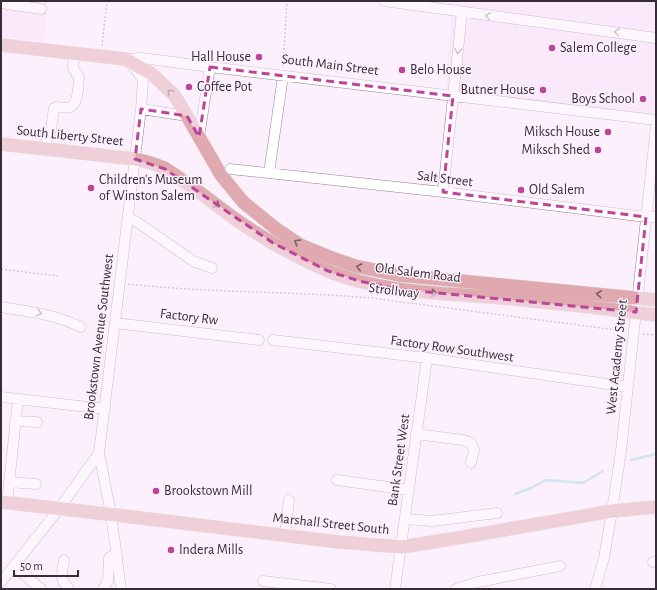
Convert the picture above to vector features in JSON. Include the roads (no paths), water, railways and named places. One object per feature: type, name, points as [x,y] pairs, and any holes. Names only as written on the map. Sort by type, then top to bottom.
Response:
[{"type":"main road","name":"South Main Street","points":[[1,45],[125,59]]},
{"type":"main road","name":"Old Salem Road","points":[[125,59],[152,74],[175,96],[221,174],[243,202],[275,228],[300,245],[355,266],[399,274],[656,300]]},
{"type":"main road","name":"South Liberty Street","points":[[1,144],[47,144],[135,159]]},
{"type":"main road","name":"Old Salem Road","points":[[135,159],[151,163],[165,169],[196,189],[236,220],[292,254],[328,271],[359,281],[398,290],[560,303],[656,315]]},
{"type":"main road","name":"Marshall Street South","points":[[4,503],[111,514],[339,542],[402,547],[612,510],[656,507]]},
{"type":"street","points":[[384,1],[656,38]]},
{"type":"street","points":[[1,3],[41,9]]},
{"type":"street","points":[[443,192],[462,12]]},
{"type":"street","points":[[47,144],[51,130],[54,108],[56,106],[69,108],[77,99],[79,77],[74,71],[74,53]]},
{"type":"street","name":"South Main Street","points":[[125,59],[142,58],[656,120]]},
{"type":"street","name":"Brookstown Avenue Southwest","points":[[1,582],[59,509],[100,453],[144,80],[125,59]]},
{"type":"street","points":[[199,137],[210,67]]},
{"type":"street","points":[[269,173],[283,76]]},
{"type":"street","points":[[141,109],[188,116]]},
{"type":"street","name":"West Academy Street","points":[[595,589],[604,558],[612,510],[636,312],[651,217],[656,126]]},
{"type":"street","name":"Salt Street","points":[[230,169],[443,192],[651,217]]},
{"type":"street","points":[[128,217],[193,261],[212,268]]},
{"type":"street","points":[[1,307],[58,318],[81,327]]},
{"type":"street","name":"Factory Rw","points":[[115,323],[259,340]]},
{"type":"street","name":"Factory Row Southwest","points":[[272,340],[427,358],[628,387]]},
{"type":"street","name":"Bank Street West","points":[[395,589],[427,358]]},
{"type":"street","points":[[1,397],[105,409]]},
{"type":"street","points":[[4,503],[9,482],[18,399]]},
{"type":"street","points":[[15,421],[37,422]]},
{"type":"street","points":[[416,434],[463,440],[471,443],[474,450],[471,463]]},
{"type":"street","points":[[100,453],[111,514],[121,589]]},
{"type":"street","points":[[337,480],[409,490]]},
{"type":"street","points":[[9,482],[36,484]]},
{"type":"street","points":[[285,535],[289,500]]},
{"type":"street","points":[[405,519],[432,521],[497,513]]},
{"type":"street","points":[[106,585],[109,558],[116,556]]},
{"type":"street","points":[[64,560],[62,582],[69,589]]},
{"type":"street","points":[[14,566],[41,589]]},
{"type":"street","points":[[456,589],[478,582],[560,566]]},
{"type":"street","points":[[106,585],[119,575]]},
{"type":"street","points":[[263,581],[331,589]]},
{"type":"waterway","points":[[631,460],[656,454]]},
{"type":"waterway","points":[[515,494],[546,480],[583,483],[603,471]]},
{"type":"place","name":"Salem College","points":[[552,48]]},
{"type":"place","name":"Hall House","points":[[259,57]]},
{"type":"place","name":"Belo House","points":[[402,70]]},
{"type":"place","name":"Coffee Pot","points":[[189,87]]},
{"type":"place","name":"Butner House","points":[[543,90]]},
{"type":"place","name":"Boys School","points":[[643,99]]},
{"type":"place","name":"Miksch House","points":[[608,132]]},
{"type":"place","name":"Miksch Shed","points":[[598,150]]},
{"type":"place","name":"Children's Museum of Winston Salem","points":[[91,188]]},
{"type":"place","name":"Old Salem","points":[[521,190]]},
{"type":"place","name":"Brookstown Mill","points":[[156,491]]},
{"type":"place","name":"Indera Mills","points":[[171,550]]}]
